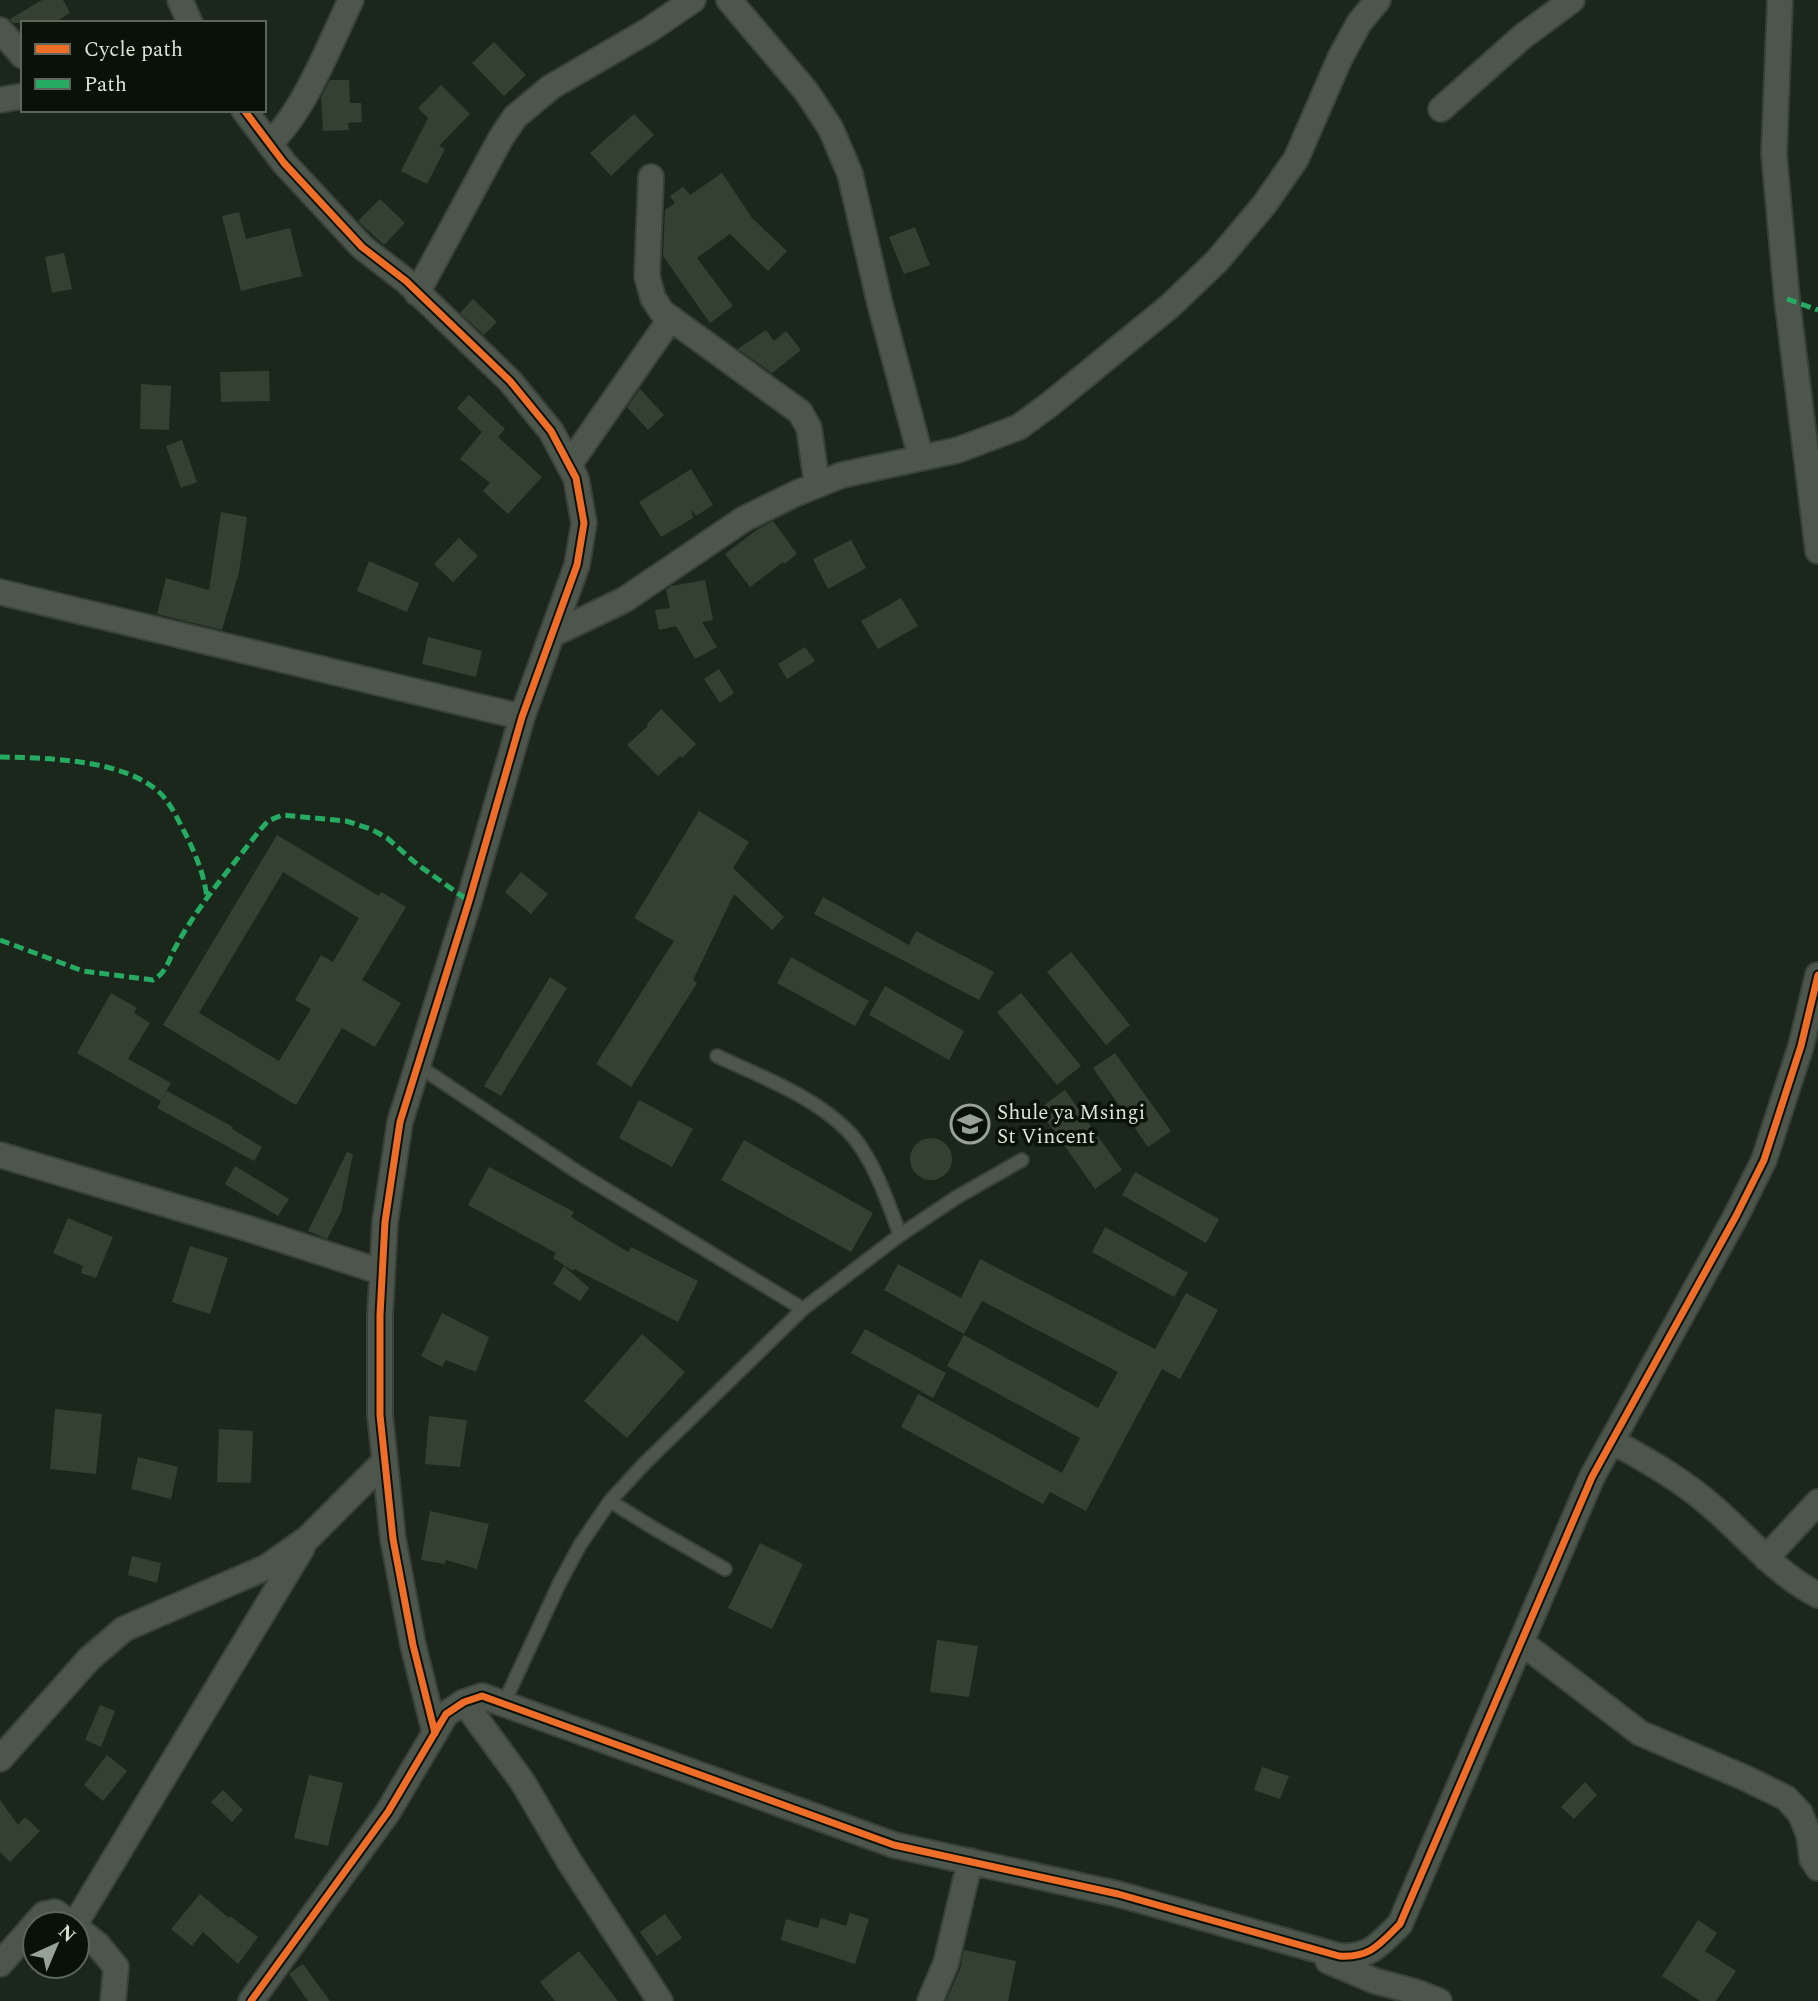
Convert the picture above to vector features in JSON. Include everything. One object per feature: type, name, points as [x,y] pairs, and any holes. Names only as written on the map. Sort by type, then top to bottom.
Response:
[{"type":"street","points":[[180,0],[189,21]]},
{"type":"street","points":[[269,143],[296,111],[351,0]]},
{"type":"street","points":[[417,293],[500,138],[515,117],[551,87],[649,30],[692,0]]},
{"type":"street","points":[[729,0],[806,91],[831,130],[850,174],[880,304],[921,458]]},
{"type":"street","points":[[553,634],[624,600],[744,520],[817,485],[842,475],[958,450],[1019,427],[1049,405],[1170,306],[1217,261],[1264,205],[1296,159],[1340,58],[1359,23],[1378,0]]},
{"type":"street","points":[[1441,108],[1522,37],[1572,0]]},
{"type":"street","points":[[1780,0],[1774,154],[1787,299],[1818,551]]},
{"type":"street","points":[[0,30],[21,54]]},
{"type":"street","points":[[0,100],[21,96]]},
{"type":"street","points":[[241,112],[313,196],[362,247],[417,293],[510,381],[551,431],[576,478],[584,523],[577,565],[522,717],[469,901],[416,1064],[400,1122],[385,1222],[380,1415],[393,1539],[413,1645],[435,1733]]},
{"type":"street","points":[[651,177],[647,276],[653,298],[662,312],[800,412],[809,428],[817,485]]},
{"type":"street","points":[[569,465],[671,318]]},
{"type":"street","points":[[0,592],[522,717]]},
{"type":"street","points":[[251,2001],[387,1812],[446,1714],[464,1702],[482,1696],[894,1845],[1118,1894],[1339,1956],[1355,1957],[1375,1950],[1400,1924],[1592,1477],[1764,1160],[1801,1046],[1818,975]]},
{"type":"street","points":[[0,1155],[382,1272]]},
{"type":"street","points":[[1612,1441],[1677,1479],[1714,1508],[1766,1558],[1818,1595]]},
{"type":"street","points":[[0,1759],[89,1659],[124,1629],[267,1567],[308,1538],[385,1461]]},
{"type":"street","points":[[1766,1558],[1818,1502]]},
{"type":"street","points":[[84,1910],[308,1538]]},
{"type":"street","points":[[1521,1642],[1640,1732],[1786,1798],[1800,1813],[1809,1835],[1812,1859],[1818,1868]]},
{"type":"street","points":[[464,1702],[517,1773],[569,1861],[660,2001]]},
{"type":"street","points":[[930,2001],[946,1963],[970,1861]]},
{"type":"street","points":[[91,1939],[116,1968],[113,2001]]},
{"type":"street","points":[[0,1964],[21,1940]]},
{"type":"street","points":[[1291,1943],[1413,1996],[1439,2001]]},
{"type":"lane","points":[[717,1056],[797,1095],[828,1114],[849,1132],[887,1199],[900,1235]]},
{"type":"lane","points":[[416,1064],[579,1173],[803,1309]]},
{"type":"lane","points":[[504,1703],[580,1545],[610,1501],[645,1463],[803,1309],[900,1235],[957,1197],[1022,1160]]},
{"type":"lane","points":[[610,1501],[725,1569]]},
{"type":"building","points":[[42,0],[63,0],[70,13],[57,21],[13,23],[10,19]]},
{"type":"building","points":[[494,42],[526,75],[504,96],[472,63]]},
{"type":"building","points":[[330,80],[349,80],[350,103],[361,103],[362,122],[348,123],[349,130],[323,131],[321,97]]},
{"type":"building","points":[[441,85],[470,114],[439,146],[445,149],[427,184],[401,171],[428,118],[418,108]]},
{"type":"building","points":[[634,114],[654,135],[611,176],[590,153]]},
{"type":"building","points":[[722,173],[752,218],[787,251],[768,271],[730,234],[697,258],[733,306],[710,323],[663,256],[665,210],[675,203],[670,196],[683,187],[690,195]]},
{"type":"building","points":[[380,199],[405,223],[384,245],[358,221]]},
{"type":"building","points":[[239,212],[246,239],[290,228],[302,276],[241,291],[222,216]]},
{"type":"building","points":[[915,227],[930,265],[904,274],[889,237]]},
{"type":"building","points":[[64,253],[72,289],[52,293],[45,257]]},
{"type":"building","points":[[473,299],[497,322],[484,335],[460,313]]},
{"type":"building","points":[[766,330],[774,341],[786,331],[801,350],[772,373],[738,349]]},
{"type":"building","points":[[269,371],[270,401],[221,402],[220,372]]},
{"type":"building","points":[[141,384],[171,386],[169,430],[140,429]]},
{"type":"building","points":[[640,389],[664,415],[648,430],[627,407]]},
{"type":"building","points":[[469,395],[505,429],[498,437],[542,477],[508,514],[483,491],[490,483],[460,459],[482,432],[457,408]]},
{"type":"building","points":[[182,440],[197,482],[181,488],[166,446]]},
{"type":"building","points":[[691,469],[713,505],[696,516],[691,509],[693,518],[661,537],[639,502]]},
{"type":"building","points":[[221,512],[247,517],[239,572],[222,630],[157,614],[166,578],[209,590]]},
{"type":"building","points":[[773,521],[797,554],[750,587],[725,554]]},
{"type":"building","points":[[459,538],[478,556],[453,582],[434,564]]},
{"type":"building","points":[[851,540],[866,568],[828,589],[813,559]]},
{"type":"building","points":[[369,561],[419,583],[407,612],[357,591]]},
{"type":"building","points":[[705,580],[713,620],[702,622],[717,647],[695,659],[676,626],[659,630],[655,610],[670,608],[666,590],[671,586]]},
{"type":"building","points":[[901,598],[918,626],[878,649],[861,621]]},
{"type":"building","points":[[428,637],[482,651],[476,677],[422,664]]},
{"type":"building","points":[[805,647],[815,661],[787,679],[778,664]]},
{"type":"building","points":[[719,669],[734,693],[720,703],[704,679]]},
{"type":"building","points":[[661,709],[696,744],[658,776],[627,745],[648,726]]},
{"type":"building","points":[[699,811],[749,842],[733,868],[784,917],[772,930],[734,894],[693,980],[697,983],[631,1087],[596,1064],[674,941],[634,918]]},
{"type":"building","points":[[277,835],[379,896],[381,892],[406,907],[362,980],[401,1003],[375,1047],[342,1028],[296,1105],[163,1025]],"holes":[[[283,872],[359,918],[333,962],[321,955],[295,1000],[311,1009],[279,1061],[199,1013]]]},
{"type":"building","points":[[521,872],[548,894],[531,914],[505,892]]},
{"type":"building","points":[[823,897],[909,945],[916,931],[994,972],[979,1000],[814,914]]},
{"type":"building","points":[[1071,952],[1130,1025],[1106,1045],[1047,972]]},
{"type":"building","points":[[791,957],[869,1001],[855,1026],[777,983]]},
{"type":"building","points":[[550,977],[567,988],[501,1096],[484,1086]]},
{"type":"building","points":[[885,986],[964,1031],[949,1060],[869,1015]]},
{"type":"building","points":[[111,993],[137,1008],[134,1013],[150,1023],[128,1059],[171,1083],[161,1101],[77,1053]]},
{"type":"building","points":[[1021,993],[1081,1066],[1057,1085],[997,1012]]},
{"type":"building","points":[[1115,1053],[1171,1131],[1148,1147],[1093,1068]]},
{"type":"building","points":[[1065,1090],[1122,1170],[1095,1189],[1039,1109]]},
{"type":"building","points":[[167,1091],[233,1127],[232,1129],[262,1147],[254,1161],[157,1108]]},
{"type":"building","points":[[639,1100],[693,1129],[672,1167],[619,1138]]},
{"type":"building","points":[[931,1138],[946,1144],[952,1159],[946,1174],[931,1180],[916,1174],[910,1159],[916,1144]]},
{"type":"building","points":[[744,1140],[873,1213],[851,1252],[721,1180]]},
{"type":"building","points":[[347,1152],[353,1154],[341,1212],[327,1239],[308,1231]]},
{"type":"building","points":[[235,1166],[289,1199],[278,1216],[225,1184]]},
{"type":"building","points":[[489,1167],[574,1212],[571,1217],[628,1252],[631,1247],[698,1281],[678,1322],[574,1269],[573,1271],[553,1258],[556,1253],[468,1205]]},
{"type":"building","points":[[1135,1172],[1219,1219],[1206,1243],[1122,1195]]},
{"type":"building","points":[[68,1218],[113,1237],[96,1278],[81,1273],[83,1266],[53,1253]]},
{"type":"building","points":[[1105,1227],[1188,1273],[1174,1297],[1092,1252]]},
{"type":"building","points":[[190,1246],[228,1258],[210,1314],[172,1302]]},
{"type":"building","points":[[980,1259],[1155,1349],[1186,1293],[1218,1310],[1180,1379],[1162,1369],[1086,1511],[1050,1492],[1043,1504],[901,1427],[918,1394],[1062,1473],[1080,1438],[947,1366],[964,1335],[1098,1408],[1118,1372],[982,1301],[964,1334],[884,1290],[898,1264],[961,1298]]},
{"type":"building","points":[[564,1266],[589,1288],[580,1301],[553,1284]]},
{"type":"building","points":[[442,1313],[489,1337],[476,1372],[446,1360],[442,1367],[421,1356]]},
{"type":"building","points":[[865,1329],[946,1373],[933,1398],[851,1353]]},
{"type":"building","points":[[642,1334],[685,1372],[627,1438],[584,1401]]},
{"type":"building","points":[[55,1409],[102,1414],[96,1474],[50,1469]]},
{"type":"building","points":[[429,1416],[467,1420],[460,1467],[425,1464]]},
{"type":"building","points":[[219,1429],[253,1431],[251,1483],[217,1482]]},
{"type":"building","points":[[138,1457],[178,1467],[171,1499],[131,1489]]},
{"type":"building","points":[[430,1511],[489,1524],[477,1569],[446,1560],[445,1564],[421,1560]]},
{"type":"building","points":[[760,1543],[803,1564],[772,1629],[728,1608]]},
{"type":"building","points":[[132,1556],[161,1563],[157,1583],[128,1575]]},
{"type":"building","points":[[937,1640],[978,1646],[969,1697],[930,1692]]},
{"type":"building","points":[[100,1705],[115,1711],[101,1747],[85,1740]]},
{"type":"building","points":[[107,1755],[127,1771],[103,1801],[84,1785]]},
{"type":"building","points":[[1262,1767],[1289,1776],[1280,1799],[1254,1790]]},
{"type":"building","points":[[309,1775],[343,1783],[328,1846],[294,1838]]},
{"type":"building","points":[[1585,1782],[1597,1795],[1574,1819],[1561,1807]]},
{"type":"building","points":[[223,1790],[243,1810],[232,1822],[211,1802]]},
{"type":"building","points":[[0,1800],[18,1825],[25,1817],[40,1831],[10,1862],[0,1852]]},
{"type":"building","points":[[200,1894],[258,1937],[238,1964],[203,1932],[192,1946],[171,1929]]},
{"type":"building","points":[[850,1913],[869,1919],[855,1964],[781,1940],[786,1919],[818,1928],[821,1918],[846,1926]]},
{"type":"building","points":[[665,1914],[682,1938],[657,1956],[640,1932]]},
{"type":"building","points":[[1698,1920],[1717,1933],[1705,1951],[1736,1971],[1716,2001],[1700,2001],[1662,1976]]},
{"type":"building","points":[[964,1950],[1016,1961],[1008,2001],[946,2001],[960,1969]]},
{"type":"building","points":[[579,1951],[618,2001],[555,2001],[540,1982]]},
{"type":"building","points":[[303,1964],[330,2001],[308,2001],[289,1974]]},
{"type":"marked path","points":[[1787,299],[1818,310]]},
{"type":"marked path","points":[[0,757],[84,762],[144,781],[163,796],[177,817],[199,865],[207,898]]},
{"type":"marked path","points":[[0,940],[83,971],[153,980],[164,971],[203,903],[260,830],[268,821],[282,815],[346,821],[371,829],[387,838],[418,865],[469,901]]},
{"type":"cycle path","points":[[246,112],[284,163],[362,247],[406,281],[510,381],[551,431],[576,478],[584,523],[577,565],[522,717],[469,901],[400,1122],[385,1222],[380,1315],[380,1415],[393,1539],[413,1645],[435,1733]]},
{"type":"cycle path","points":[[251,2001],[388,1812],[446,1714],[464,1702],[482,1696],[894,1845],[1118,1894],[1339,1956],[1359,1955],[1373,1949],[1400,1924],[1592,1477],[1764,1160],[1801,1046],[1818,975]]},
{"type":"place","name":"Shule ya Msingi St Vincent","points":[[970,1124]]}]
